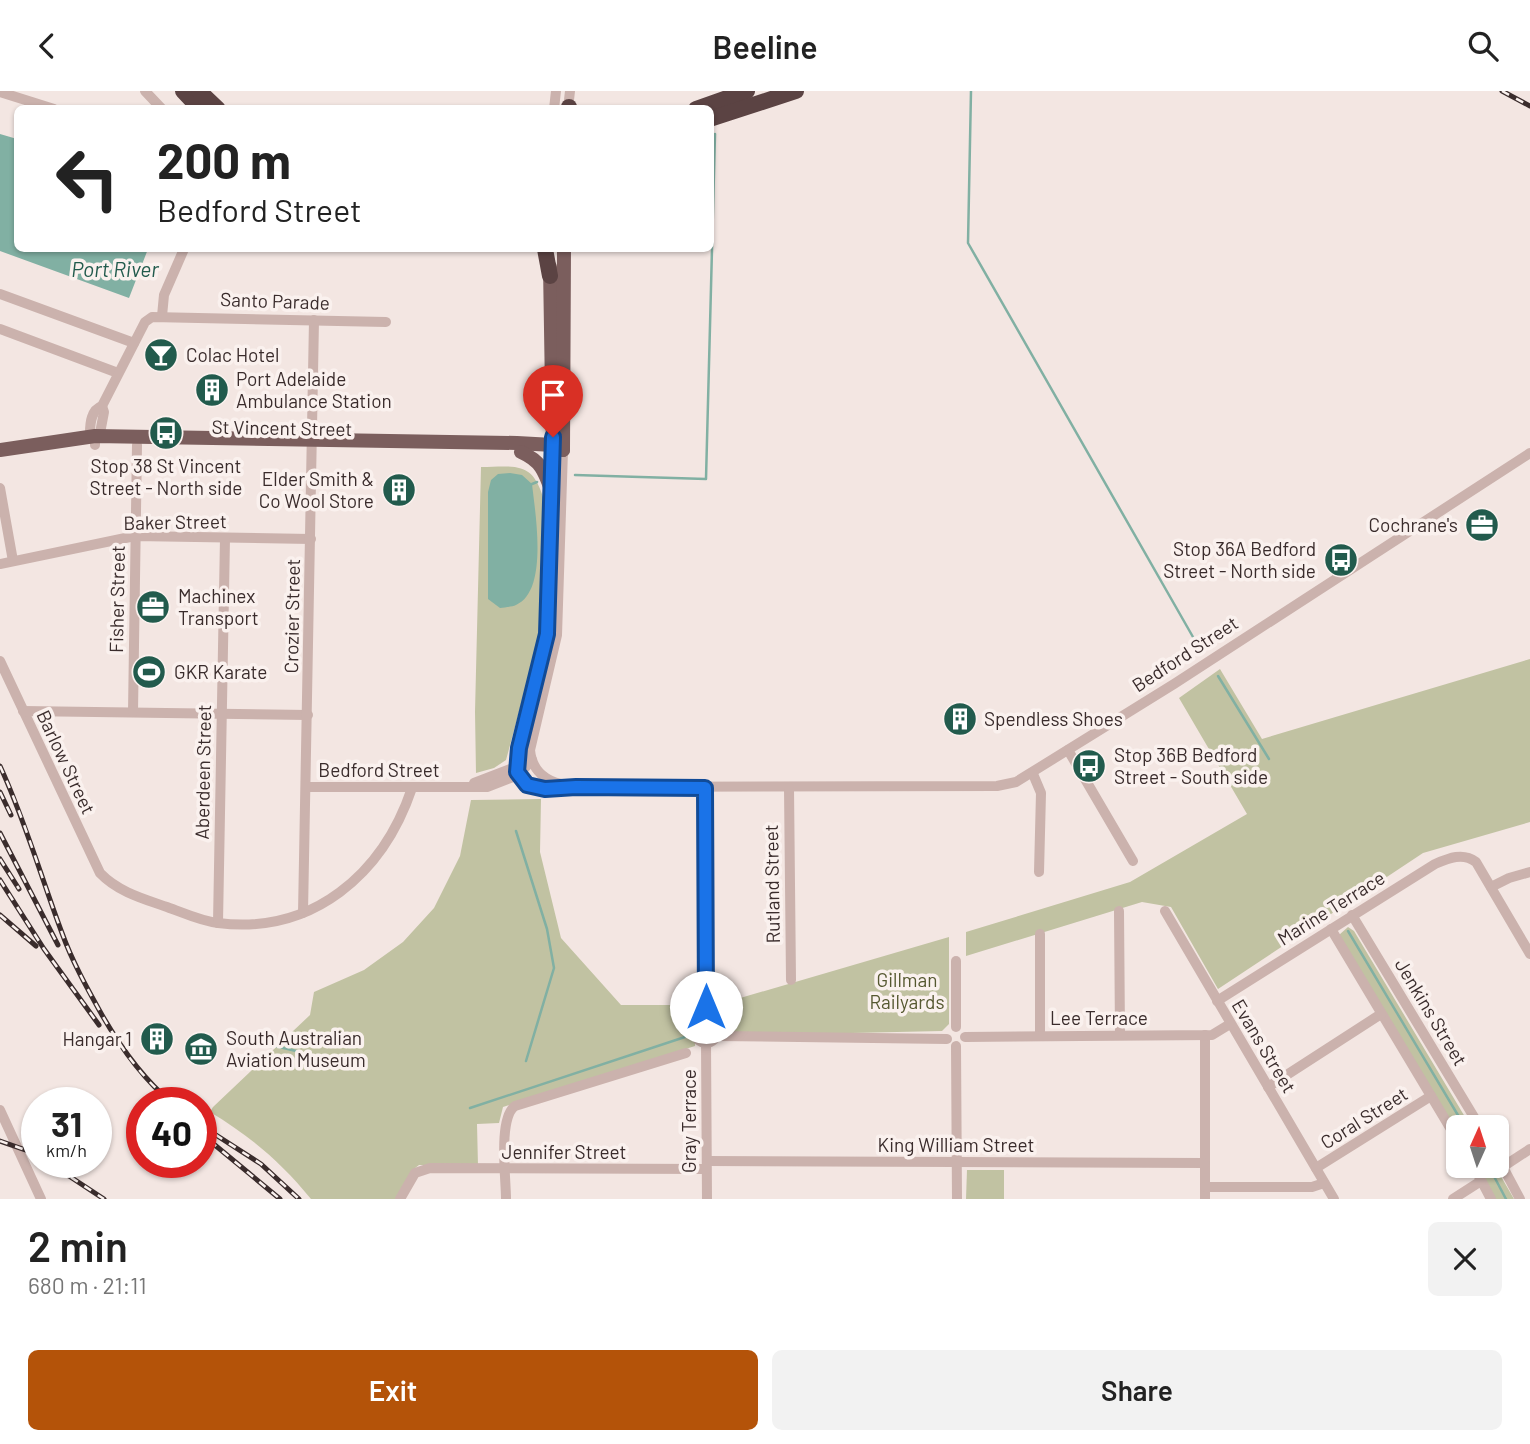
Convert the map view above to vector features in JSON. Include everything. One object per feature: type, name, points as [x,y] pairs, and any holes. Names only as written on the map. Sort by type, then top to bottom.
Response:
[{"type":"highway","points":[[183,91],[196,105]]},
{"type":"highway","points":[[199,91],[214,105]]},
{"type":"highway","points":[[707,105],[747,91]]},
{"type":"highway","points":[[714,118],[796,91]]},
{"type":"highway","points":[[548,252],[550,276]]},
{"type":"main road","points":[[557,450],[564,252]]},
{"type":"main road","points":[[550,276],[553,424],[557,450]]},
{"type":"main road","points":[[553,424],[546,431],[520,440],[519,448],[541,464],[553,495]]},
{"type":"main road","name":"St Vincent Street","points":[[0,450],[95,440],[557,450]]},
{"type":"main road","name":"St Vincent Street","points":[[0,460],[95,440],[137,445],[312,444]]},
{"type":"street","points":[[145,91],[158,105]]},
{"type":"street","points":[[556,91],[566,104]]},
{"type":"street","points":[[0,92],[41,105]]},
{"type":"street","points":[[95,440],[90,433],[90,422],[97,408],[102,406],[145,323],[152,317],[162,316],[164,295],[183,252]]},
{"type":"street","points":[[0,294],[134,343]]},
{"type":"street","name":"Santo Parade","points":[[162,316],[386,322]]},
{"type":"street","name":"Crozier Street","points":[[303,913],[314,320]]},
{"type":"street","points":[[0,329],[118,373]]},
{"type":"street","name":"Fisher Street","points":[[133,712],[137,445]]},
{"type":"street","points":[[517,771],[519,748],[547,641],[557,450]]},
{"type":"street","points":[[557,450],[557,635],[532,738],[532,760],[538,772],[549,780],[576,787]]},
{"type":"street","name":"Bedford Street","points":[[517,771],[525,783],[534,788],[554,789],[1006,786],[1033,773],[1530,453]]},
{"type":"street","points":[[0,488],[13,561]]},
{"type":"street","name":"Baker Street","points":[[0,564],[135,536],[311,539]]},
{"type":"street","name":"Aberdeen Street","points":[[218,923],[225,538]]},
{"type":"street","name":"Barlow Street","points":[[0,661],[102,876],[133,894],[202,920],[218,923]]},
{"type":"street","points":[[23,711],[308,715]]},
{"type":"street","points":[[1068,750],[1133,861]]},
{"type":"street","name":"Bedford Street","points":[[306,787],[487,787],[532,760]]},
{"type":"street","points":[[1033,773],[1041,793],[1039,873]]},
{"type":"street","points":[[218,923],[266,923],[303,913],[343,891],[374,861],[394,832],[412,788]]},
{"type":"street","points":[[705,788],[706,1022]]},
{"type":"street","name":"Rutland Street","points":[[789,788],[791,980]]},
{"type":"street","name":"Marine Terrace","points":[[1217,1001],[1435,864],[1459,856],[1469,857],[1476,862],[1491,887]]},
{"type":"street","points":[[1530,872],[1491,887],[1530,954]]},
{"type":"street","points":[[1119,911],[1120,1035]]},
{"type":"street","name":"Evans Street","points":[[1164,911],[1334,1199]]},
{"type":"street","name":"Jenkins Street","points":[[1352,915],[1473,1115]]},
{"type":"street","points":[[1331,929],[1446,1122]]},
{"type":"street","points":[[1040,934],[1040,1035]]},
{"type":"street","points":[[956,961],[956,1027]]},
{"type":"street","points":[[1268,1087],[1381,1014]]},
{"type":"street","points":[[703,1042],[696,1030],[701,1023],[714,1024],[717,1036]]},
{"type":"street","name":"Lee Terrace","points":[[965,1038],[1212,1035],[1230,1024]]},
{"type":"street","points":[[956,1027],[962,1030],[965,1038],[956,1046],[951,1045],[947,1039],[949,1031],[956,1027]]},
{"type":"street","points":[[1205,1035],[1205,1193],[1312,1187],[1324,1183]]},
{"type":"street","points":[[506,1199],[505,1125],[510,1110],[515,1106],[686,1053],[717,1036],[947,1039]]},
{"type":"street","name":"Gray Terrace","points":[[703,1042],[706,1057],[707,1199]]},
{"type":"street","points":[[956,1046],[957,1199]]},
{"type":"street","points":[[686,1053],[706,1057]]},
{"type":"street","name":"Coral Street","points":[[1317,1168],[1430,1096]]},
{"type":"street","points":[[0,1109],[41,1199]]},
{"type":"street","points":[[1509,1163],[1530,1149]]},
{"type":"street","name":"King William Street","points":[[707,1165],[1205,1163]]},
{"type":"street","name":"Jennifer Street","points":[[400,1199],[415,1173],[421,1170],[707,1165]]},
{"type":"street","points":[[1509,1176],[1520,1199]]},
{"type":"street","points":[[1480,1178],[1491,1199]]},
{"type":"street","points":[[1453,1199],[1481,1181]]},
{"type":"green space","points":[[506,466],[524,469],[536,480],[545,504],[542,611],[537,645],[506,760],[494,768],[476,773],[475,712],[481,467]]},
{"type":"green space","points":[[1530,659],[1530,822],[1423,853],[1218,989],[1171,907],[1142,902],[966,956],[966,932],[1130,882],[1247,814],[1179,698],[1220,669],[1262,739]]},
{"type":"green space","points":[[541,799],[540,852],[561,938],[621,1005],[696,1005],[695,1046],[503,1107],[499,1123],[477,1124],[478,1166],[419,1165],[396,1199],[311,1199],[264,1151],[217,1117],[217,1103],[310,1015],[314,992],[364,970],[403,942],[434,908],[460,856],[471,800]]},
{"type":"green space","points":[[1348,927],[1354,931],[1464,1115],[1446,1115],[1339,935]]},
{"type":"green space","name":"Gillman Railyards","points":[[949,937],[949,1024],[942,1031],[720,1036],[710,1019],[713,1006]]},
{"type":"green space","points":[[967,1170],[1004,1170],[1004,1199],[966,1199]]},
{"type":"green space","points":[[1483,1178],[1502,1178],[1514,1199],[1495,1199]]},
{"type":"water","name":"Port River","points":[[0,134],[14,138],[14,252],[147,252],[129,298],[0,251]]},
{"type":"water","points":[[498,474],[522,475],[532,484],[538,550],[533,584],[526,597],[516,605],[500,608],[488,599],[488,492],[491,480]]},
{"type":"waterway","points":[[971,91],[968,243],[1201,651]]},
{"type":"waterway","points":[[714,172],[715,134]]},
{"type":"waterway","points":[[575,475],[706,479],[712,252]]},
{"type":"waterway","points":[[532,484],[537,482]]},
{"type":"waterway","points":[[1218,676],[1269,759]]},
{"type":"waterway","points":[[516,831],[547,929],[554,968],[526,1061]]},
{"type":"waterway","points":[[1348,931],[1458,1115]]},
{"type":"waterway","points":[[470,1108],[691,1035]]},
{"type":"waterway","points":[[271,1047],[296,1051]]},
{"type":"waterway","points":[[1495,1178],[1506,1199]]},
{"type":"railway","points":[[1502,91],[1530,106]]},
{"type":"railway","points":[[0,766],[80,974],[125,1051],[155,1087]]},
{"type":"railway","points":[[0,792],[11,815]]},
{"type":"railway","points":[[0,833],[58,945]]},
{"type":"railway","points":[[0,859],[19,889]]},
{"type":"railway","points":[[0,880],[44,949],[99,1025]]},
{"type":"railway","points":[[0,915],[36,946]]},
{"type":"railway","points":[[217,1136],[261,1164],[299,1199]]},
{"type":"railway","points":[[0,1141],[21,1148]]},
{"type":"railway","points":[[217,1147],[280,1199]]},
{"type":"railway","points":[[72,1178],[104,1199]]},
{"type":"place","name":"Colac Hotel","points":[[161,355]]},
{"type":"place","name":"Port Adelaide Ambulance Station","points":[[212,390]]},
{"type":"place","name":"Stop 38 St Vincent Street - North side","points":[[166,433]]},
{"type":"place","name":"Elder Smith & Co Wool Store","points":[[399,490]]},
{"type":"place","name":"Cochrane's","points":[[1482,525]]},
{"type":"place","name":"Stop 36A Bedford Street - North side","points":[[1341,560]]},
{"type":"place","name":"Machinex Transport","points":[[153,607]]},
{"type":"place","name":"GKR Karate","points":[[149,672]]},
{"type":"place","name":"Spendless Shoes","points":[[960,719]]},
{"type":"place","name":"Stop 36B Bedford Street - South side","points":[[1089,766]]},
{"type":"place","name":"Hangar 1","points":[[157,1039]]},
{"type":"place","name":"South Australian Aviation Museum","points":[[201,1049]]},
{"type":"route","points":[[553,437],[547,634],[519,748],[517,772],[527,785],[545,789],[705,788],[706,1007]]}]
